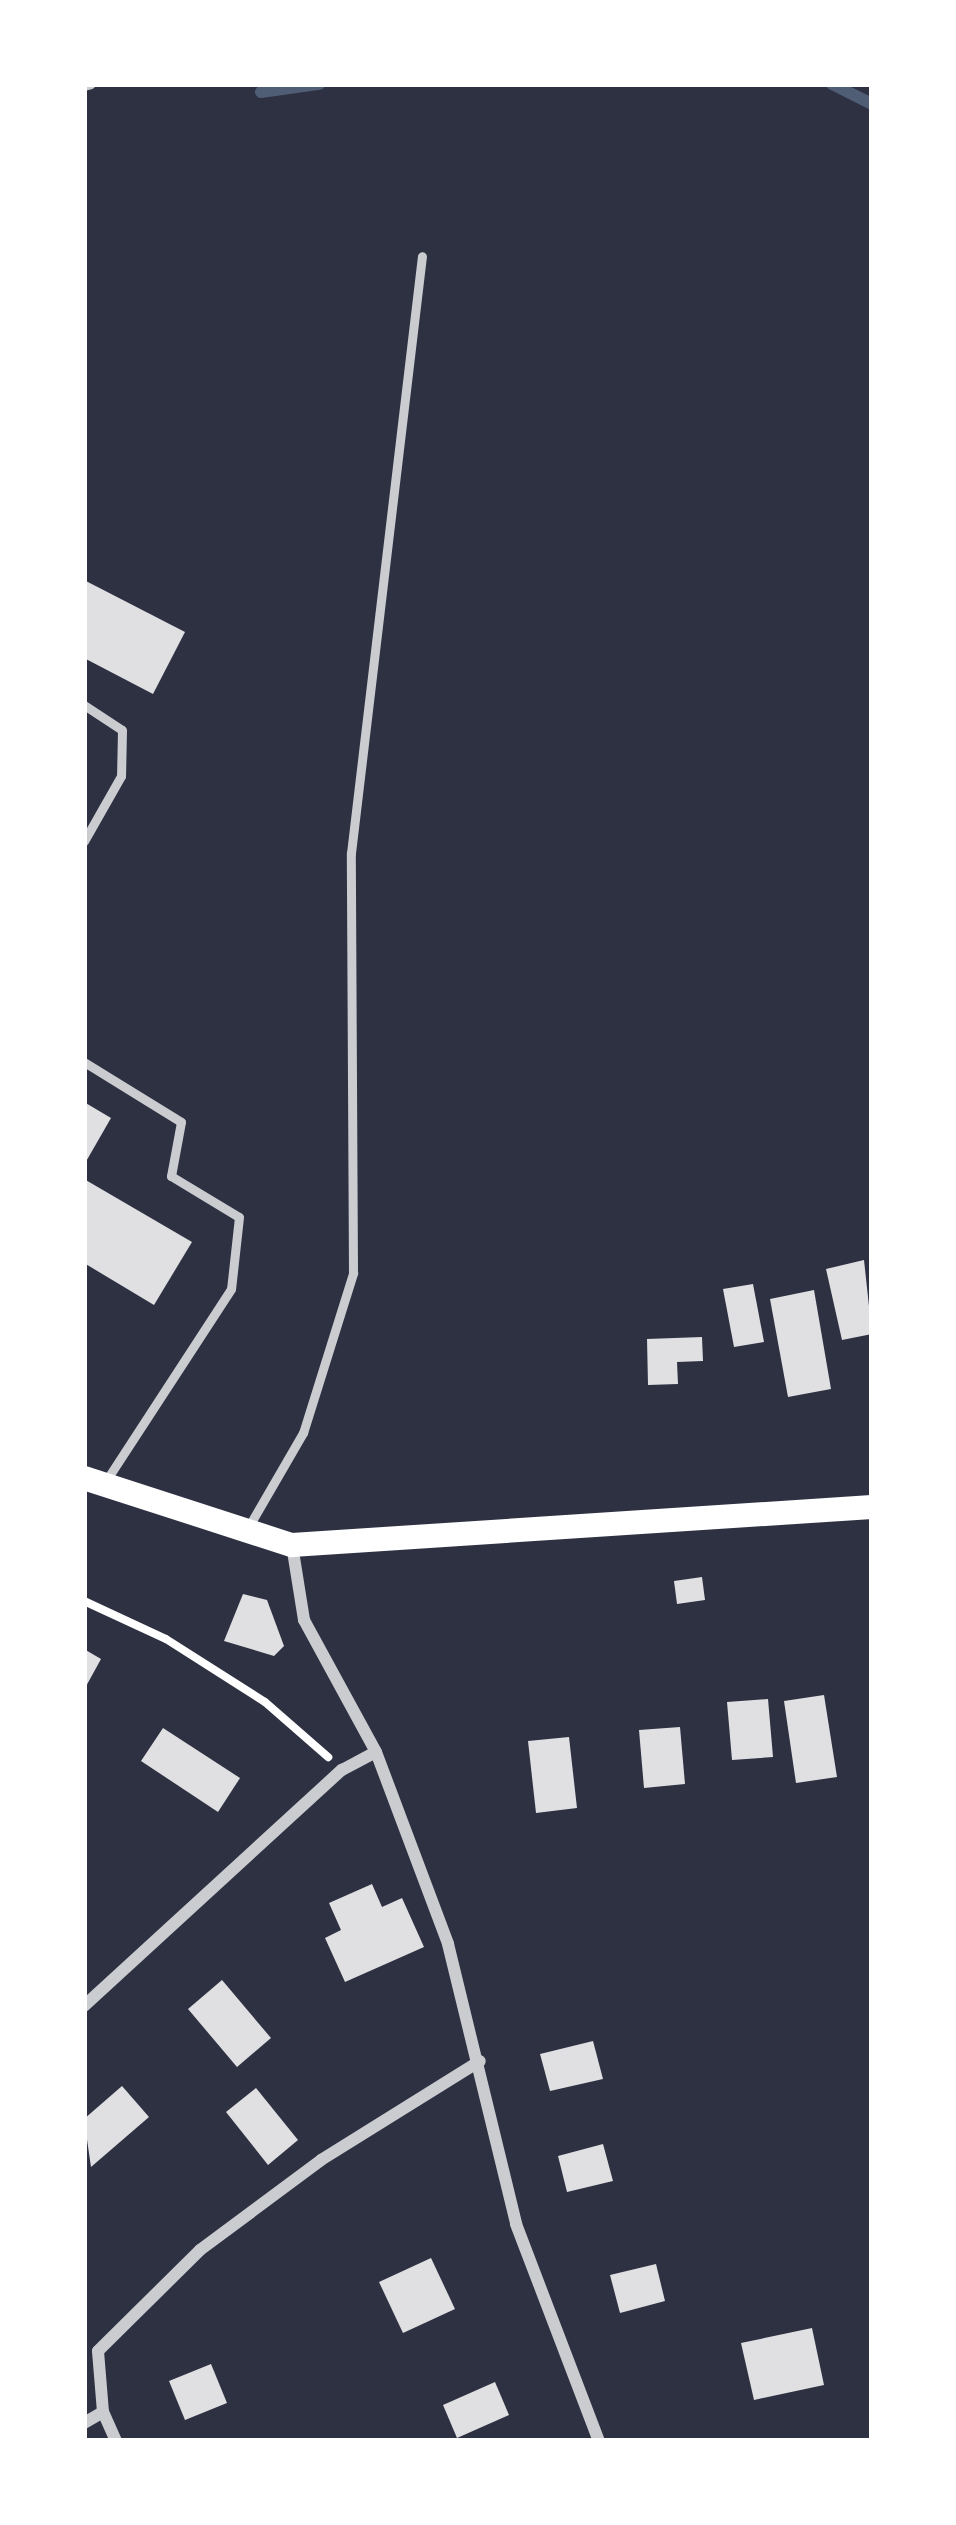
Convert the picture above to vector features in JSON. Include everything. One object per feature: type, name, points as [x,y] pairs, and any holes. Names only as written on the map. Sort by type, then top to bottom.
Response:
[{"type":"main road","points":[[94,1482],[292,1545],[872,1508]]},
{"type":"street","points":[[292,1545],[304,1620],[376,1752],[448,1944],[516,2224],[599,2441]]},
{"type":"street","points":[[84,2006],[342,1770],[376,1752]]},
{"type":"street","points":[[116,2441],[103,2412],[98,2350],[200,2250],[321,2160],[480,2061]]},
{"type":"street","points":[[84,2423],[103,2412]]},
{"type":"lane","points":[[247,1529],[303,1433],[353,1273],[351,853],[422,256]]},
{"type":"lane","points":[[84,705],[122,730],[122,776],[84,841]]},
{"type":"lane","points":[[84,1062],[181,1122],[171,1176],[239,1217],[231,1288],[94,1482]]},
{"type":"path","points":[[84,1601],[166,1639],[266,1702],[342,1770]]},
{"type":"building","points":[[84,580],[185,632],[153,694],[84,658]]},
{"type":"building","points":[[84,1102],[111,1118],[84,1165]]},
{"type":"building","points":[[84,1179],[192,1242],[154,1305],[84,1263]]},
{"type":"building","points":[[864,1260],[872,1334],[842,1340],[826,1269]]},
{"type":"building","points":[[753,1284],[764,1342],[734,1347],[723,1289]]},
{"type":"building","points":[[814,1290],[831,1389],[788,1397],[770,1299]]},
{"type":"building","points":[[702,1337],[703,1361],[677,1362],[678,1384],[648,1385],[647,1339]]},
{"type":"building","points":[[702,1577],[705,1600],[677,1604],[674,1581]]},
{"type":"building","points":[[243,1594],[267,1600],[284,1646],[274,1656],[224,1641]]},
{"type":"building","points":[[84,1649],[101,1659],[84,1690]]},
{"type":"building","points":[[824,1695],[837,1777],[796,1783],[784,1701]]},
{"type":"building","points":[[768,1699],[773,1757],[732,1760],[727,1702]]},
{"type":"building","points":[[680,1727],[685,1784],[644,1788],[639,1730]]},
{"type":"building","points":[[163,1728],[240,1778],[218,1812],[141,1761]]},
{"type":"building","points":[[569,1737],[577,1808],[536,1813],[528,1741]]},
{"type":"building","points":[[372,1884],[382,1907],[402,1898],[424,1947],[345,1982],[325,1938],[341,1930],[329,1903]]},
{"type":"building","points":[[222,1980],[271,2038],[237,2067],[188,2009]]},
{"type":"building","points":[[593,2041],[603,2079],[550,2091],[540,2054]]},
{"type":"building","points":[[122,2086],[149,2117],[91,2167],[84,2119]]},
{"type":"building","points":[[256,2088],[298,2140],[268,2165],[226,2112]]},
{"type":"building","points":[[603,2144],[613,2181],[567,2192],[558,2156]]},
{"type":"building","points":[[431,2258],[455,2309],[403,2333],[379,2282]]},
{"type":"building","points":[[656,2264],[665,2301],[620,2313],[610,2275]]},
{"type":"building","points":[[812,2328],[824,2385],[754,2400],[741,2343]]},
{"type":"building","points":[[211,2364],[227,2403],[185,2420],[169,2381]]},
{"type":"building","points":[[495,2382],[509,2415],[457,2438],[443,2405]]},
{"type":"waterway","points":[[261,92],[319,84]]},
{"type":"waterway","points":[[832,84],[872,104]]}]
